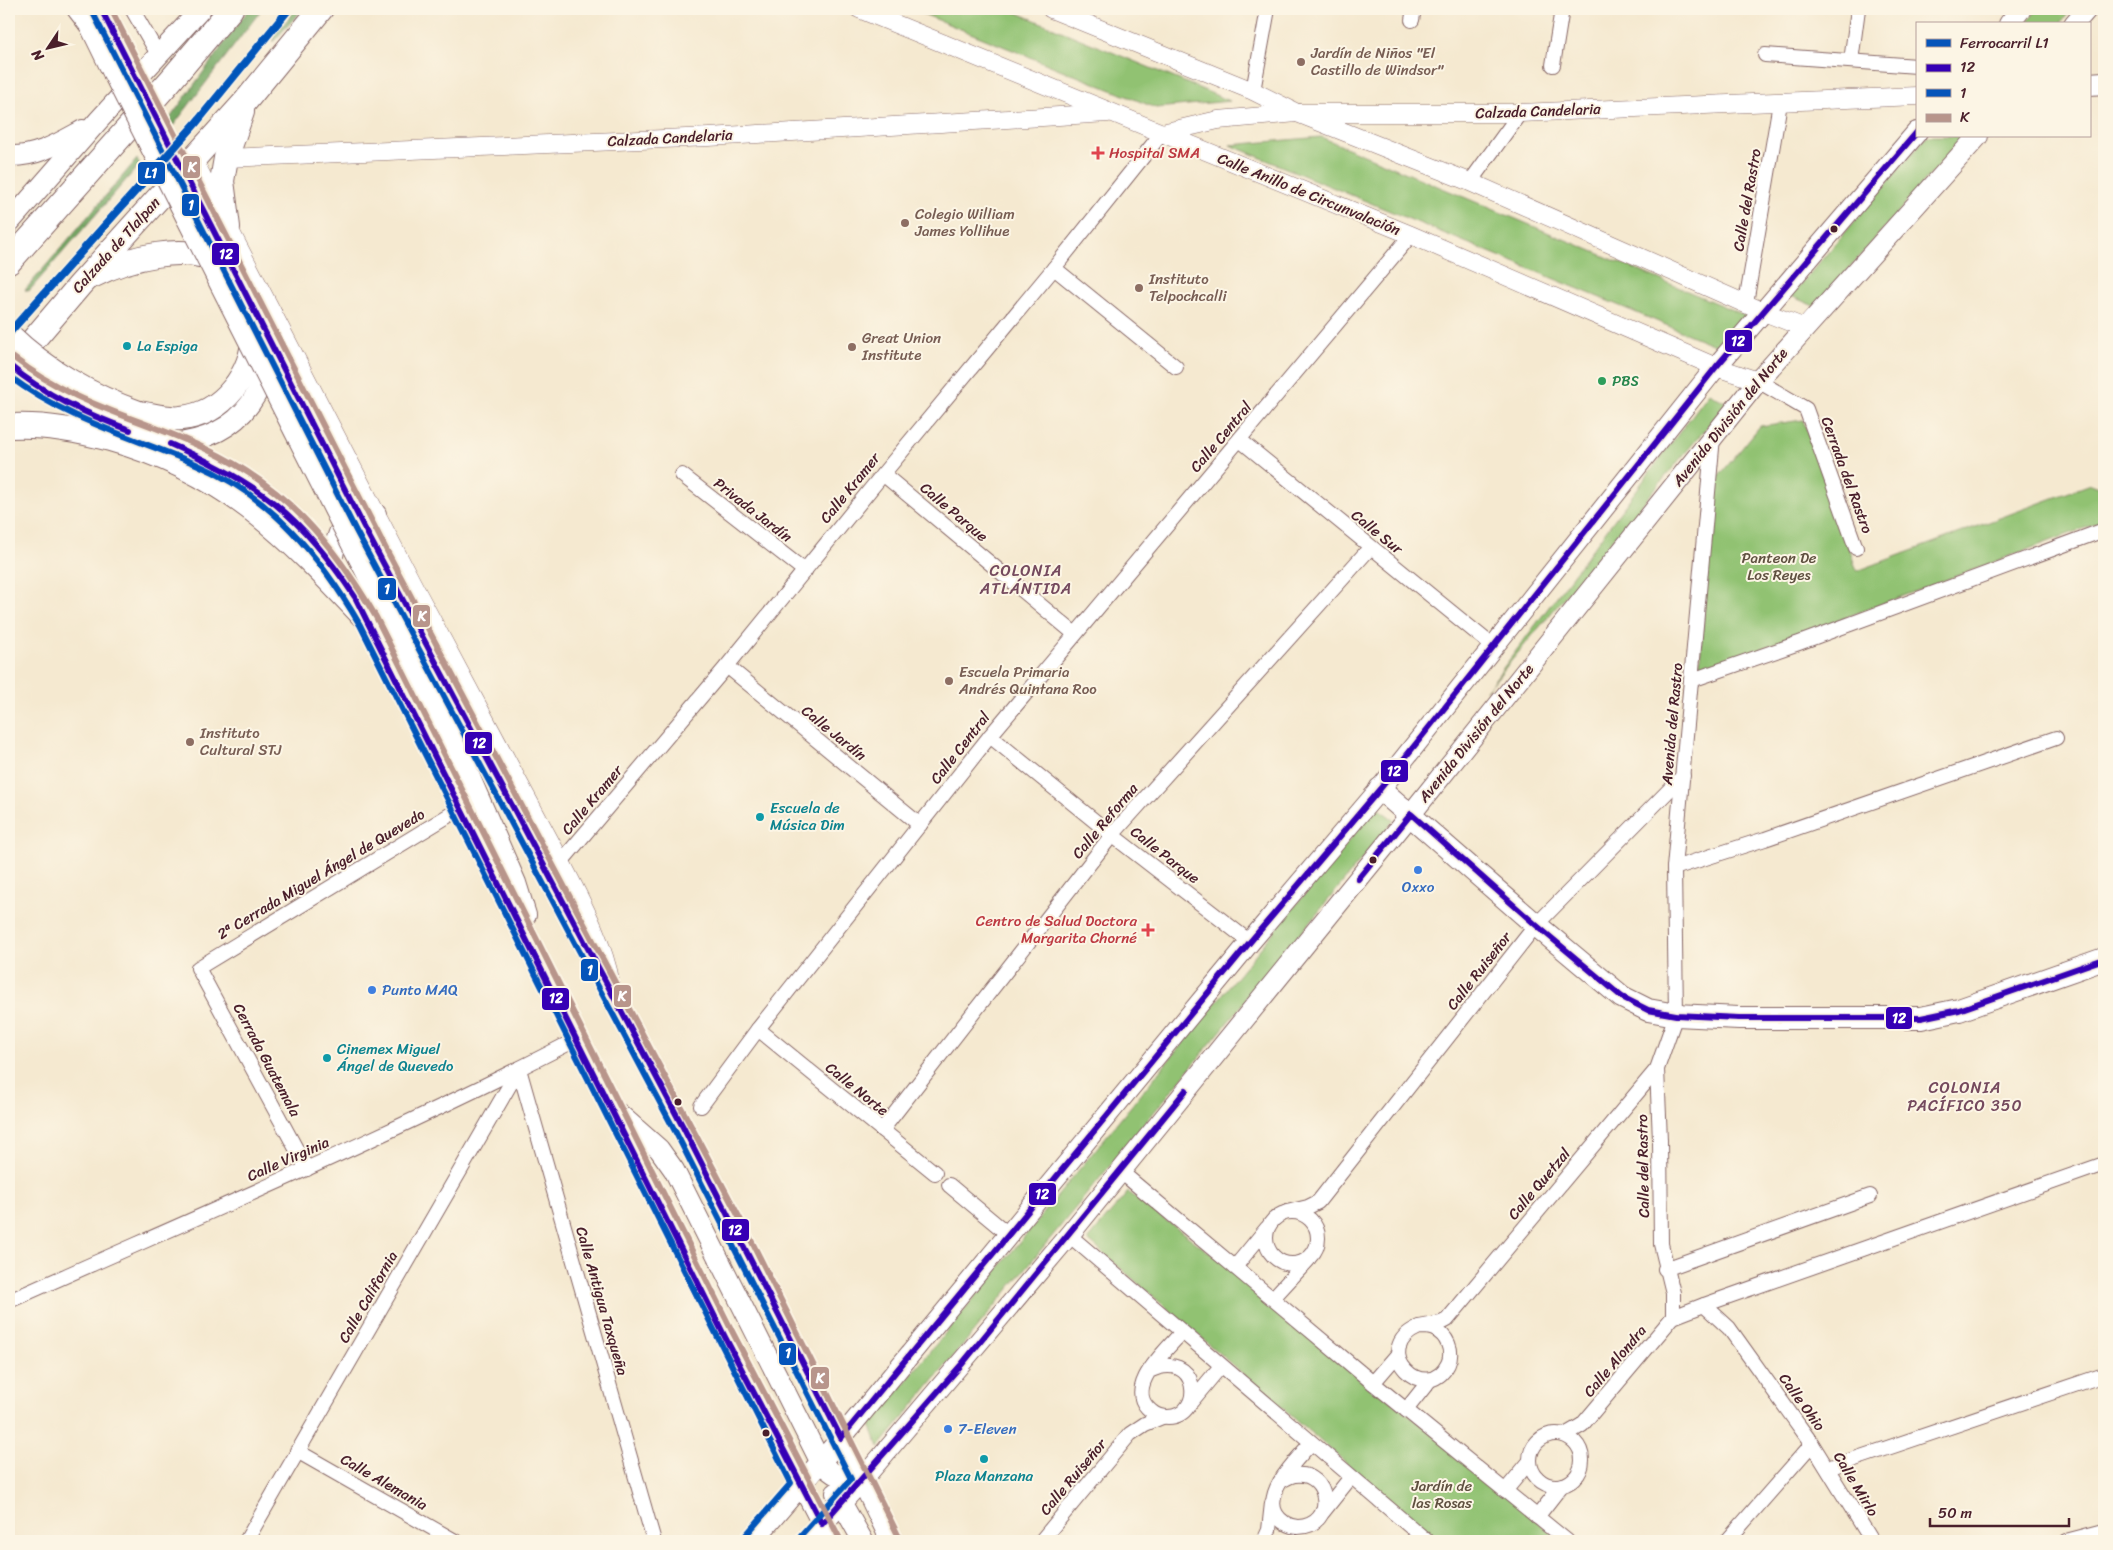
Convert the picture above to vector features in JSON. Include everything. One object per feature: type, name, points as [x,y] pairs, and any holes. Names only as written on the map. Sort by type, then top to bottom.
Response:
[{"type":"highway","points":[[9,262],[164,88],[231,9]]},
{"type":"highway","name":"Calzada de Tlalpan","points":[[9,367],[80,285],[245,102],[321,9]]},
{"type":"highway","points":[[228,227],[222,182],[226,158],[245,102]]},
{"type":"highway","points":[[9,335],[44,364],[108,401],[134,421],[192,416],[213,407],[232,392],[248,363],[254,339],[253,312],[247,290],[235,274],[222,263],[206,257],[189,254],[153,256],[130,260],[100,272],[80,285]]},
{"type":"highway","points":[[9,426],[49,426],[95,435],[152,453],[211,481],[247,504],[295,544],[368,621]]},
{"type":"main road","points":[[77,9],[90,26],[353,548],[461,757],[516,883],[548,981]]},
{"type":"main road","points":[[102,9],[370,520],[613,997],[683,1127],[841,1438],[891,1541]]},
{"type":"main road","points":[[9,223],[98,121],[201,9]]},
{"type":"main road","points":[[2011,22],[2021,9]]},
{"type":"main road","points":[[2076,22],[2086,9]]},
{"type":"main road","points":[[2090,84],[2104,83]]},
{"type":"main road","points":[[9,156],[41,152],[98,121]]},
{"type":"main road","points":[[753,1541],[841,1438],[1250,942],[1380,789],[1716,366],[1916,133]]},
{"type":"main road","name":"Avenida División del Norte","points":[[807,1541],[826,1533],[842,1502],[1069,1235],[1411,814],[1758,381],[1976,138]]},
{"type":"main road","points":[[170,444],[191,442],[221,430],[238,418],[248,406],[264,379],[269,363],[272,340],[272,315]]},
{"type":"main road","points":[[9,367],[59,400],[87,414],[134,421],[170,444],[217,465],[260,490],[296,520],[332,562],[368,621],[826,1533]]},
{"type":"main road","points":[[332,562],[337,538],[346,521],[353,514],[365,511],[370,520]]},
{"type":"main road","points":[[1380,789],[1622,997],[1648,1010],[1676,1015],[1739,1018],[1921,1018],[1959,1010],[2104,959]]},
{"type":"main road","points":[[610,1106],[653,1143],[674,1170],[824,1467],[837,1476],[848,1480],[862,1480]]},
{"type":"main road","points":[[800,1484],[810,1481],[826,1484],[835,1492],[862,1541]]},
{"type":"street","points":[[132,9],[158,56]]},
{"type":"street","name":"Calle Anillo de Circunvalación","points":[[859,9],[1114,112],[1411,235],[1716,366],[1758,381]]},
{"type":"street","points":[[1051,9],[1254,91],[1297,113],[1470,182],[1764,312],[1805,328]]},
{"type":"street","points":[[1254,91],[1268,9]]},
{"type":"street","points":[[1553,65],[1562,9]]},
{"type":"street","points":[[1851,61],[1858,9]]},
{"type":"street","points":[[1765,55],[1916,66]]},
{"type":"street","name":"Calzada Candelaria","points":[[1162,133],[1218,120],[1297,113],[1520,113],[1916,96]]},
{"type":"street","name":"Calle del Rastro","points":[[1746,303],[1780,103]]},
{"type":"street","name":"Calzada Candelaria","points":[[226,158],[709,137],[1114,112]]},
{"type":"street","points":[[1470,182],[1520,113]]},
{"type":"street","name":"Calle Kramer","points":[[561,862],[727,666],[1054,268],[1162,133]]},
{"type":"street","points":[[193,159],[272,315],[370,520],[561,862],[583,905],[607,961],[613,997]]},
{"type":"street","name":"Calle Central","points":[[700,1106],[758,1029],[990,736],[1411,235]]},
{"type":"street","points":[[1054,268],[1176,366]]},
{"type":"street","name":"Cerrada del Rastro","points":[[1758,381],[1806,409],[1856,548]]},
{"type":"street","name":"Avenida del Rastro","points":[[1676,1015],[1674,868],[1713,436]]},
{"type":"street","name":"Calle Sur","points":[[1240,440],[1370,548],[1494,647]]},
{"type":"street","name":"Calle Parque","points":[[883,474],[1075,634]]},
{"type":"street","name":"Privada Jardín","points":[[682,475],[805,571]]},
{"type":"street","points":[[1692,680],[1808,640],[2104,530]]},
{"type":"street","name":"Calle Reforma","points":[[882,1130],[1112,834],[1370,548]]},
{"type":"street","name":"Calle Jardín","points":[[727,666],[920,825]]},
{"type":"street","name":"Calle Parque","points":[[990,736],[1250,942]]},
{"type":"street","points":[[1674,868],[1765,839],[2056,738]]},
{"type":"street","name":"Calle Ruiseñor","points":[[1318,1202],[1536,925],[1683,776]]},
{"type":"street","name":"2ª Cerrada Miguel Ángel de Quevedo","points":[[198,968],[461,808]]},
{"type":"street","name":"Cerrada Guatemala","points":[[198,968],[307,1168]]},
{"type":"street","name":"Calle del Rastro","points":[[1673,1317],[1673,1293],[1665,1269],[1661,1244],[1660,1140],[1656,1069],[1676,1015]]},
{"type":"street","name":"Calle Norte","points":[[758,1029],[935,1173]]},
{"type":"street","name":"Calle Virginia","points":[[9,1301],[307,1168],[519,1069],[577,1039]]},
{"type":"street","name":"Calle California","points":[[246,1541],[519,1069]]},
{"type":"street","name":"Calle Antigua Taxqueña","points":[[519,1069],[654,1541]]},
{"type":"street","name":"Calle Quetzal","points":[[1447,1320],[1656,1069]]},
{"type":"street","points":[[1673,1317],[1704,1304],[2104,1164]]},
{"type":"street","points":[[1120,1172],[1373,1383],[1567,1541]]},
{"type":"street","points":[[949,1185],[1009,1235]]},
{"type":"street","points":[[1665,1269],[1870,1196]]},
{"type":"street","points":[[1235,1267],[1276,1217],[1318,1202]]},
{"type":"street","points":[[1273,1298],[1317,1248],[1316,1214],[1318,1202]]},
{"type":"street","points":[[1287,1212],[1302,1213],[1313,1222],[1318,1235]]},
{"type":"street","points":[[1268,1228],[1266,1239],[1269,1250],[1276,1259],[1287,1264],[1299,1264],[1309,1259]]},
{"type":"street","points":[[1069,1235],[1427,1541]]},
{"type":"street","name":"Calle Ohio","points":[[1704,1304],[1729,1328],[1812,1444],[1727,1541]]},
{"type":"street","name":"Calle Alondra","points":[[1565,1435],[1582,1425],[1673,1317]]},
{"type":"street","points":[[1429,1380],[1419,1379],[1408,1374],[1401,1366],[1398,1354],[1400,1342],[1407,1332],[1447,1320]]},
{"type":"street","points":[[1406,1410],[1429,1380],[1442,1373],[1448,1363],[1450,1350],[1446,1327],[1447,1320]]},
{"type":"street","points":[[1419,1327],[1433,1328],[1445,1337],[1450,1350]]},
{"type":"street","points":[[1182,1332],[1142,1381],[1141,1392],[1144,1403],[1151,1412],[1162,1417],[1173,1417],[1184,1412],[1221,1366]]},
{"type":"street","points":[[1373,1383],[1398,1354]]},
{"type":"street","points":[[1149,1371],[1162,1365],[1176,1366],[1188,1375],[1193,1388],[1191,1403]]},
{"type":"street","points":[[1828,1468],[2104,1375]]},
{"type":"street","name":"Calle Ruiseñor","points":[[1041,1541],[1130,1434],[1138,1418],[1141,1392]]},
{"type":"street","name":"Calle Ruiseñor","points":[[1130,1434],[1145,1424],[1162,1417]]},
{"type":"street","name":"Calle Alondra","points":[[1577,1444],[1582,1425]]},
{"type":"street","points":[[1537,1517],[1562,1486],[1574,1479],[1581,1469],[1582,1456],[1577,1444],[1565,1435],[1552,1433],[1540,1438],[1532,1448],[1530,1461],[1532,1472],[1540,1481],[1551,1486],[1562,1486]]},
{"type":"street","points":[[1264,1541],[1269,1530],[1274,1491],[1311,1443]]},
{"type":"street","name":"Calle Mirlo","points":[[1812,1444],[1872,1541]]},
{"type":"street","name":"Calle Alemania","points":[[297,1451],[455,1541]]},
{"type":"street","points":[[1505,1491],[1530,1461]]},
{"type":"street","points":[[1281,1481],[1294,1475],[1308,1476],[1314,1480],[1320,1485],[1325,1498],[1323,1513]]},
{"type":"street","points":[[1268,1541],[1294,1527],[1305,1527],[1315,1522],[1351,1477]]},
{"type":"street","points":[[1272,1502],[1276,1513],[1283,1522],[1294,1527]]},
{"type":"street","points":[[2066,1541],[2104,1531]]},
{"type":"green space","points":[[249,9],[262,9],[173,126],[170,118]]},
{"type":"green space","points":[[296,9],[303,9],[273,42],[274,36]]},
{"type":"green space","points":[[911,9],[1008,9],[1230,101],[1156,108]]},
{"type":"green space","points":[[2038,9],[2072,9],[2062,22],[2027,22]]},
{"type":"green space","points":[[1321,137],[1749,317],[1724,349],[1230,145]]},
{"type":"green space","points":[[1925,138],[1962,138],[1816,307],[1791,296]]},
{"type":"green space","points":[[137,159],[140,164],[29,291],[25,290]]},
{"type":"green space","points":[[1709,393],[1727,403],[1486,691]]},
{"type":"green space","name":"Panteon De Los Reyes","points":[[1803,420],[1857,571],[2091,484],[2104,489],[2104,521],[1699,672],[1715,481],[1760,426]]},
{"type":"green space","points":[[1376,807],[1394,820],[879,1447],[870,1425]]},
{"type":"green space","name":"Jardín de las Rosas","points":[[1128,1192],[1229,1267],[1562,1541],[1436,1541],[1088,1240]]},
{"type":"rail line","name":"L1","points":[[9,333],[196,123],[289,9]]},
{"type":"transit line","name":"12","points":[[101,9],[364,527],[683,1127],[841,1438],[1250,942],[1380,789],[1716,367],[1916,133]]},
{"type":"transit line","name":"K","points":[[111,9],[386,549],[747,1232],[899,1537]]},
{"type":"transit line","name":"1","points":[[93,13],[356,531],[675,1131],[851,1479],[801,1535]]},
{"type":"transit line","name":"K","points":[[14,358],[61,388],[108,410],[206,449],[260,480],[304,519],[324,541],[360,590],[376,617],[733,1333],[839,1537]]},
{"type":"transit line","name":"12","points":[[9,365],[37,386],[66,403],[130,430]]},
{"type":"transit line","name":"1","points":[[9,376],[30,391],[76,416],[196,464],[223,477],[248,493],[291,531],[310,552],[345,600],[360,625],[791,1483],[746,1535]]},
{"type":"transit line","name":"12","points":[[170,444],[229,473],[276,504],[316,544],[355,597],[725,1337],[822,1524],[962,1364],[1186,1090]]},
{"type":"transit line","name":"12","points":[[1358,879],[1411,814],[1536,925],[1622,997],[1648,1010],[1676,1015],[1739,1018],[1921,1018],[1959,1010],[2104,959]]},
{"type":"place","name":"Jardín de Niños \"El Castillo de Windsor\"","points":[[1301,62]]},
{"type":"place","name":"Hospital SMA","points":[[1098,153]]},
{"type":"place","name":"Colegio William James Yollihue","points":[[905,223]]},
{"type":"place","name":"Instituto Telpochcalli","points":[[1139,288]]},
{"type":"place","name":"La Espiga","points":[[127,346]]},
{"type":"place","name":"Great Union Institute","points":[[852,347]]},
{"type":"place","name":"PBS","points":[[1602,381]]},
{"type":"place","name":"Escuela Primaria Andrés Quintana Roo","points":[[949,681]]},
{"type":"place","name":"Instituto Cultural STJ","points":[[190,742]]},
{"type":"place","name":"Escuela de Música Dim","points":[[760,817]]},
{"type":"place","name":"Oxxo","points":[[1418,870]]},
{"type":"place","name":"Centro de Salud Doctora Margarita Chorné","points":[[1148,930]]},
{"type":"place","name":"Punto MAQ","points":[[372,990]]},
{"type":"place","name":"Cinemex Miguel Ángel de Quevedo","points":[[327,1058]]},
{"type":"place","name":"7-Eleven","points":[[948,1429]]},
{"type":"place","name":"Plaza Manzana","points":[[984,1459]]},
{"type":"district","name":"COLONIA ATLÁNTIDA","points":[[1026,579]]},
{"type":"district","name":"COLONIA PACÍFICO 350","points":[[1965,1096]]}]
